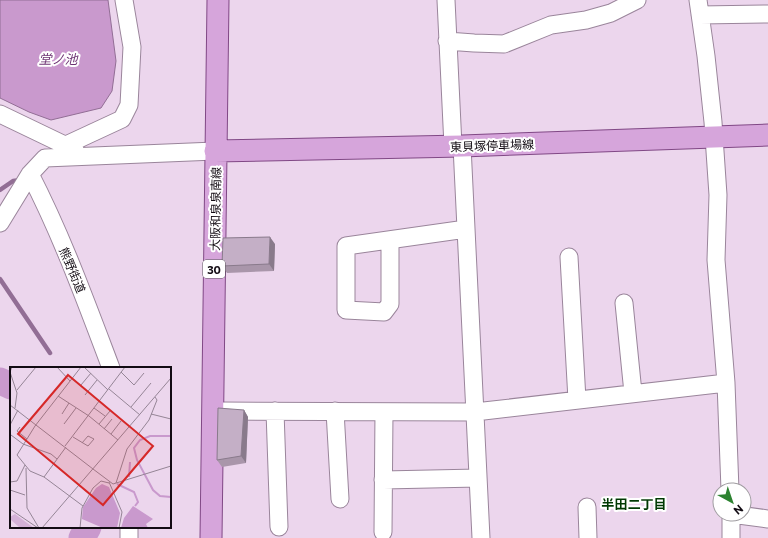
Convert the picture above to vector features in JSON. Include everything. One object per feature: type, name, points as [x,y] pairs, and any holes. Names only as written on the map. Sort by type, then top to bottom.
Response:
[{"type":"main road","name":"大阪和泉泉南線","points":[[211,538],[218,0]]},
{"type":"main road","name":"東貝塚停車場線","points":[[215,151],[457,146],[768,135]]},
{"type":"street","points":[[66,145],[122,119],[129,105],[132,47],[124,0]]},
{"type":"street","points":[[446,0],[447,41],[466,229],[481,538]]},
{"type":"street","points":[[447,41],[504,44],[551,25],[586,20],[611,13],[637,0]]},
{"type":"street","points":[[730,482],[726,382],[716,260],[718,194],[706,56],[699,8],[768,14]]},
{"type":"street","points":[[0,114],[88,156]]},
{"type":"street","points":[[0,223],[30,174],[45,158],[215,151]]},
{"type":"street","name":"熊野街道","points":[[30,174],[44,202],[83,294],[111,367]]},
{"type":"street","points":[[390,240],[390,304],[384,312],[346,310],[346,246],[466,229]]},
{"type":"street","points":[[569,257],[577,400]]},
{"type":"street","points":[[624,303],[633,393]]},
{"type":"street","points":[[213,412],[475,412],[726,382]]},
{"type":"street","points":[[275,411],[279,527]]},
{"type":"street","points":[[334,412],[340,499]]},
{"type":"street","points":[[383,532],[384,412]]},
{"type":"street","points":[[383,480],[478,478]]},
{"type":"street","points":[[587,507],[588,538]]},
{"type":"street","points":[[752,517],[768,519]]},
{"type":"street","points":[[731,522],[731,538]]},
{"type":"water","name":"堂ノ池","points":[[0,0],[108,0],[116,61],[112,91],[101,108],[51,120],[29,112],[0,98]]},
{"type":"building","points":[[270,237],[269,264],[222,266],[223,238]]},
{"type":"building","points":[[218,408],[244,410],[241,456],[217,460]]},
{"type":"waterway","points":[[0,190],[13,181],[21,180]]},
{"type":"waterway","points":[[0,279],[50,353]]},
{"type":"waterway","points":[[0,381],[10,386]]},
{"type":"waterway","points":[[82,538],[87,528]]},
{"type":"district","name":"半田二丁目","points":[[634,504]]}]
